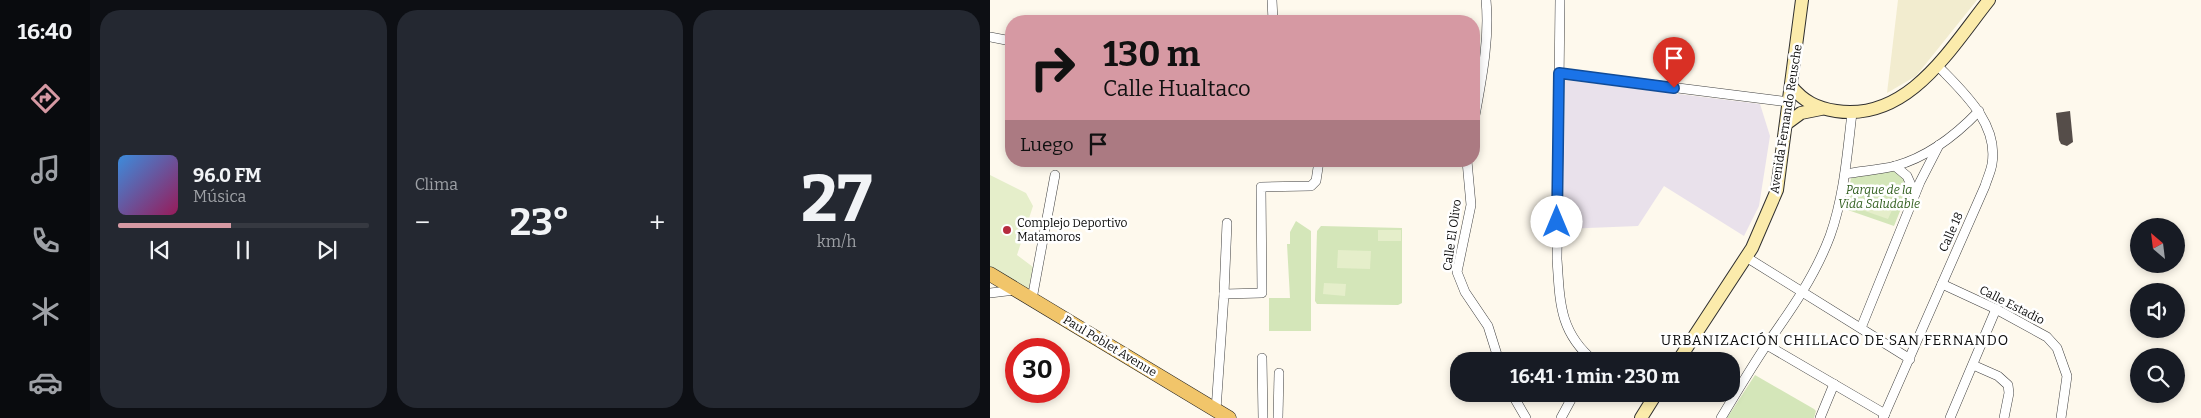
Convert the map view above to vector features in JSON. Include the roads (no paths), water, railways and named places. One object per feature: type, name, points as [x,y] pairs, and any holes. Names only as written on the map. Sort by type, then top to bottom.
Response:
[{"type":"main road","name":"Paul Poblet Avenue","points":[[990,274],[1229,418]]},
{"type":"street","points":[[1272,0],[1273,15]]},
{"type":"street","points":[[1480,61],[1488,16],[1486,0]]},
{"type":"street","points":[[1560,0],[1557,259],[1559,288],[1566,328],[1583,352]]},
{"type":"street","name":"Avenida Fernando Reusche","points":[[1684,352],[1746,257],[1777,190],[1802,0]]},
{"type":"street","points":[[1792,86],[1803,99],[1820,108],[1852,113],[1862,113],[1898,100],[1912,90],[1937,65],[1989,0]]},
{"type":"street","points":[[990,37],[1005,40]]},
{"type":"street","name":"Calle 18","points":[[1884,416],[1985,186],[1992,164],[1992,145],[1979,112],[1937,65]]},
{"type":"street","points":[[1559,73],[1789,102]]},
{"type":"street","points":[[1786,124],[1801,113],[1820,108]]},
{"type":"street","points":[[1845,174],[1895,166],[1939,145],[1960,131],[1979,112]]},
{"type":"street","points":[[1721,418],[1767,345],[1804,293],[1830,236],[1845,174],[1852,113]]},
{"type":"street","points":[[1861,328],[1927,164],[1939,145]]},
{"type":"street","points":[[1895,166],[1907,176],[1915,194]]},
{"type":"street","points":[[1224,294],[1262,293],[1261,187],[1312,186],[1316,181],[1318,167]]},
{"type":"street","name":"Calle El Olivo","points":[[1468,167],[1471,205],[1457,272],[1465,292],[1488,326],[1496,352]]},
{"type":"street","points":[[1032,299],[1055,175]]},
{"type":"street","points":[[1216,410],[1227,223]]},
{"type":"street","points":[[1746,257],[1910,359]]},
{"type":"street","name":"Calle Estadio","points":[[1942,284],[1996,310],[2047,338],[2057,348],[2067,376],[2061,418]]},
{"type":"street","points":[[990,293],[1016,290]]},
{"type":"street","points":[[1950,418],[1996,310]]},
{"type":"street","points":[[1767,345],[1884,416]]},
{"type":"street","points":[[1262,358],[1263,418]]},
{"type":"street","points":[[1973,366],[1998,376],[2008,385],[2004,418]]},
{"type":"street","points":[[1278,418],[1279,373]]},
{"type":"street","points":[[1820,418],[1834,384]]},
{"type":"street","points":[[1517,402],[1526,418]]},
{"type":"street","points":[[1560,418],[1569,402]]},
{"type":"street","points":[[1641,418],[1649,402]]},
{"type":"place","name":"Complejo Deportivo Matamoros","points":[[1007,230]]},
{"type":"district","name":"URBANIZACIÓN CHILLACO DE SAN FERNANDO","points":[[1835,340]]},
{"type":"park label","name":"Parque de la Vida Saludable","points":[[1879,197]]}]
